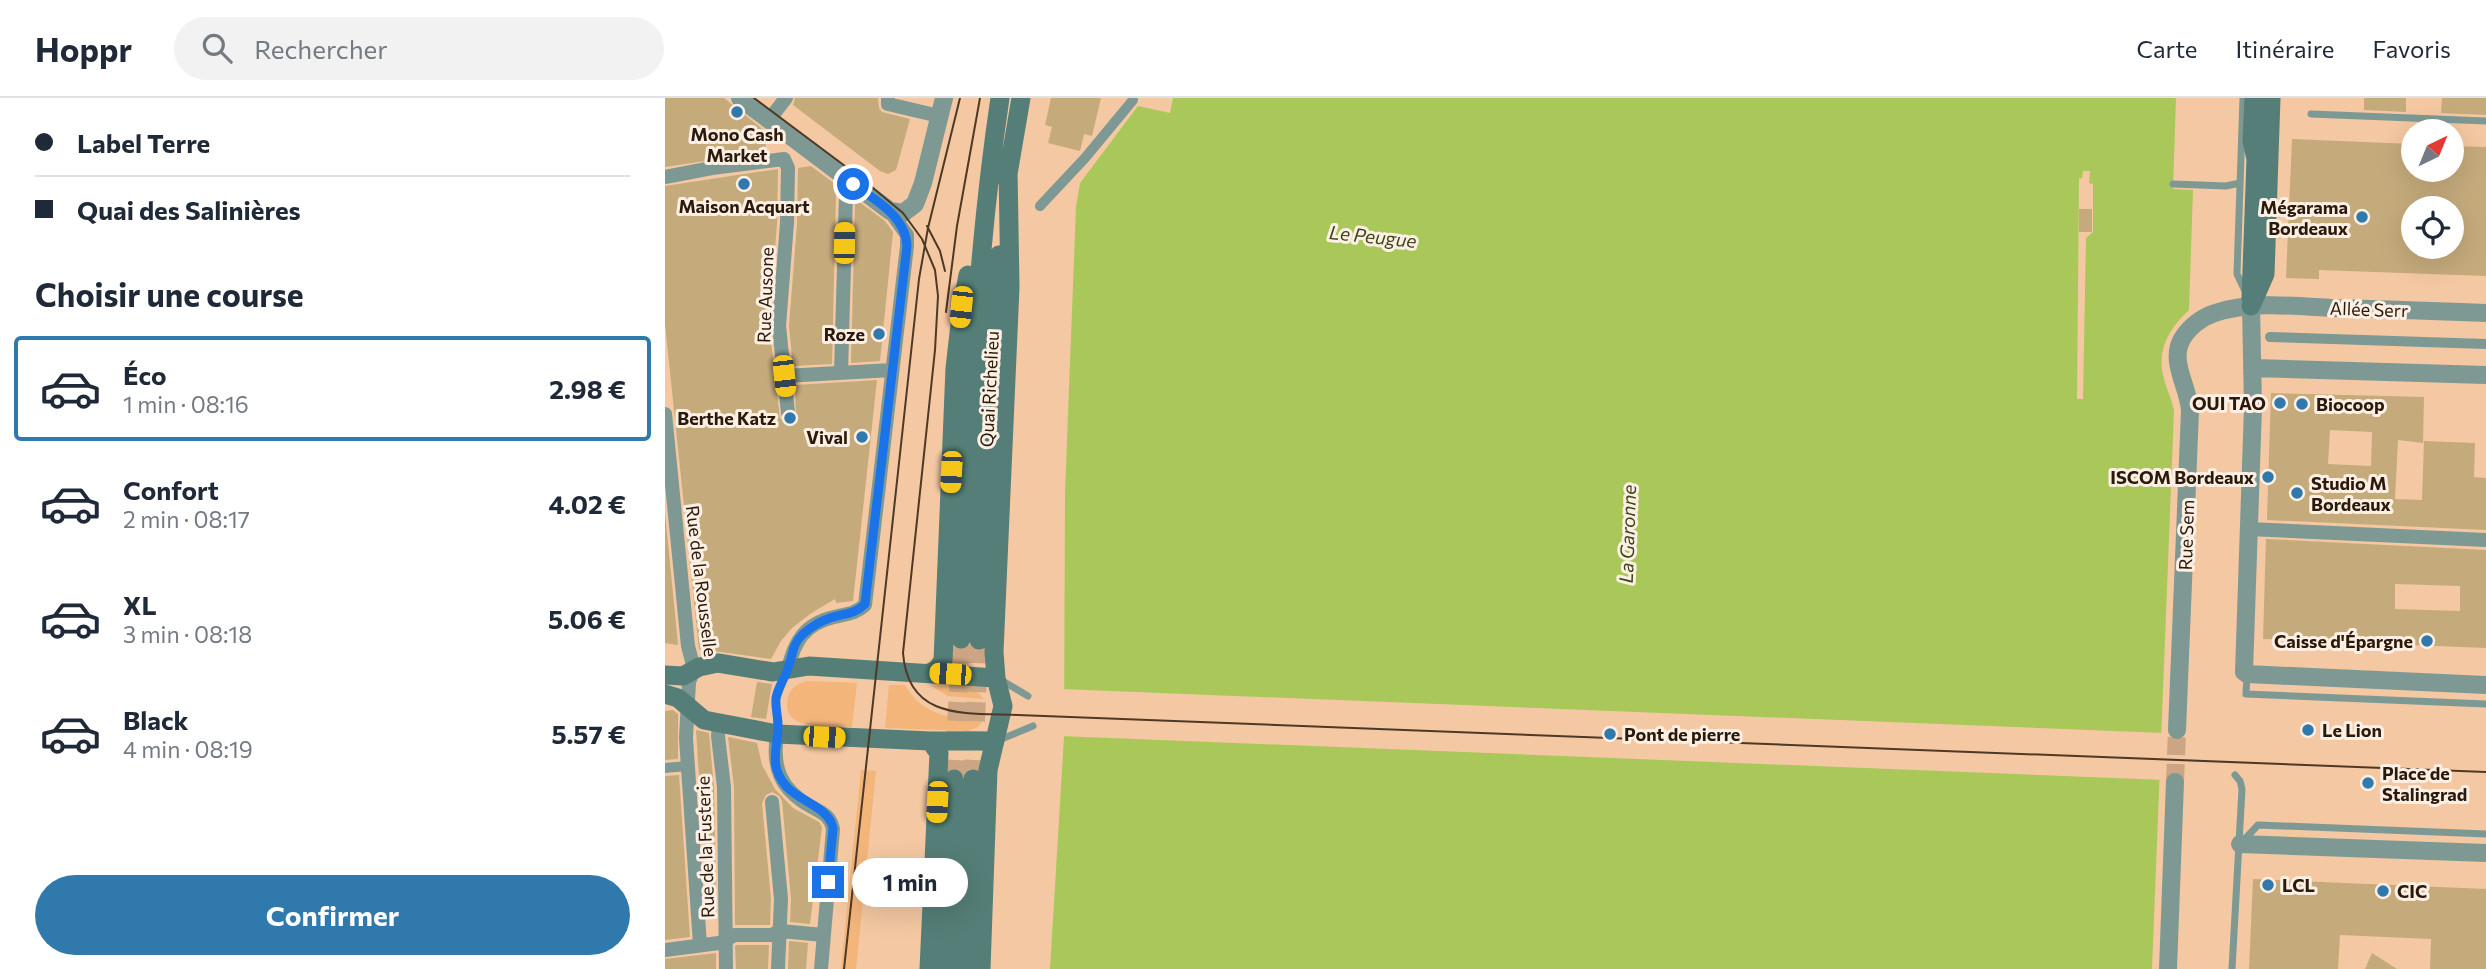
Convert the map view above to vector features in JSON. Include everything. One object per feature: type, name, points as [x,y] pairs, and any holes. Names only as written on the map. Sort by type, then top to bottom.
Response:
[{"type":"main road","name":"Quai Richelieu","points":[[999,169],[1000,98]]},
{"type":"main road","name":"Quai Richelieu","points":[[970,640],[976,298],[999,169],[1021,98]]},
{"type":"main road","points":[[2252,306],[2256,159],[2252,141],[2254,98]]},
{"type":"main road","points":[[2252,306],[2265,274],[2271,98]]},
{"type":"main road","points":[[930,673],[943,661],[955,368],[961,307],[999,169]]},
{"type":"main road","points":[[981,969],[988,770],[1003,706],[996,678],[994,652],[1010,287],[999,169]]},
{"type":"main road","points":[[665,675],[683,676],[694,669],[718,663],[773,672],[809,666],[996,678]]},
{"type":"main road","points":[[665,694],[678,698],[698,717],[719,724],[777,734],[995,741]]},
{"type":"main road","points":[[929,969],[939,753],[930,741]]},
{"type":"main road","points":[[948,969],[964,779],[965,969]]},
{"type":"street","points":[[740,98],[890,211],[907,235],[865,604],[858,611],[829,618],[807,631],[795,645],[788,669]]},
{"type":"street","points":[[769,120],[786,98]]},
{"type":"street","points":[[888,98],[888,103],[942,107],[915,204],[903,213],[890,211]]},
{"type":"street","points":[[1041,206],[1133,100]]},
{"type":"street","points":[[665,177],[784,159],[798,142]]},
{"type":"street","name":"Rue Ausone","points":[[784,159],[788,168],[787,223],[779,326],[788,413]]},
{"type":"street","points":[[841,373],[845,194],[853,184]]},
{"type":"street","points":[[2252,306],[2248,529],[2242,669],[2247,674],[2486,685]]},
{"type":"street","name":"Allée Serr","points":[[2252,306],[2486,313]]},
{"type":"street","name":"Rue Sem","points":[[2178,730],[2190,411],[2189,398],[2178,365],[2179,346],[2189,330],[2207,316],[2252,306]]},
{"type":"street","name":"Allée Serr","points":[[2270,337],[2486,344]]},
{"type":"street","points":[[2252,368],[2486,375]]},
{"type":"street","points":[[784,376],[892,370]]},
{"type":"street","name":"Rue de la Rousselle","points":[[665,414],[672,563],[694,669]]},
{"type":"street","points":[[2248,529],[2486,540]]},
{"type":"street","points":[[694,669],[689,682],[685,725],[699,945]]},
{"type":"street","name":"Rue de la Fusterie","points":[[719,724],[724,787],[726,969]]},
{"type":"street","points":[[777,734],[774,751],[781,899],[778,969]]},
{"type":"street","points":[[665,768],[687,766]]},
{"type":"street","points":[[2168,969],[2175,782]]},
{"type":"street","points":[[778,793],[798,797],[818,809],[831,821],[833,828],[821,969]]},
{"type":"street","points":[[2240,844],[2486,853]]},
{"type":"street","points":[[665,950],[719,943],[735,935],[771,935],[781,931],[823,935]]},
{"type":"lane","points":[[2243,98],[2237,274],[2252,306]]},
{"type":"lane","points":[[2311,114],[2486,121]]},
{"type":"lane","points":[[2173,184],[2226,186],[2240,183]]},
{"type":"lane","points":[[777,734],[776,701],[788,669]]},
{"type":"lane","points":[[2247,674],[2246,694],[2486,704]]},
{"type":"lane","points":[[996,678],[1028,696]]},
{"type":"lane","points":[[995,741],[1033,726]]},
{"type":"lane","points":[[2232,969],[2242,789],[2235,775]]},
{"type":"lane","points":[[2240,844],[2258,825],[2486,834]]},
{"type":"shaded area","points":[[807,681],[857,683],[852,727],[809,725],[791,717],[787,709],[789,694],[795,687]]},
{"type":"shaded area","points":[[889,685],[905,685],[921,704],[940,714],[985,718],[978,727],[968,731],[885,728]]},
{"type":"shaded area","points":[[931,686],[967,688],[974,690],[984,699],[948,696]]},
{"type":"shaded area","points":[[861,770],[876,771],[856,969],[841,969]]},
{"type":"water","points":[[1173,98],[2176,98],[2173,189],[2193,190],[2189,310],[2170,333],[2162,359],[2164,379],[2174,411],[2152,969],[1050,969],[1064,737],[1065,493],[1076,207],[1080,183],[1138,106],[1170,113]]},
{"type":"pier","points":[[2083,171],[2090,171],[2089,183],[2093,184],[2093,232],[2086,238],[2083,399],[2077,399],[2079,178],[2082,178]]},
{"type":"pier","name":"Pont de pierre","points":[[1062,689],[2164,733],[2164,780],[1060,736]]},
{"type":"building","points":[[665,98],[724,98],[765,131],[766,152],[665,167]]},
{"type":"building","points":[[795,98],[878,98],[882,112],[910,119],[896,170],[888,174],[880,171],[793,105]]},
{"type":"building","points":[[1051,98],[1101,98],[1092,136],[1084,134],[1080,151],[1048,143],[1052,127],[1045,125]]},
{"type":"building","points":[[2364,98],[2406,98],[2406,112],[2364,110]]},
{"type":"building","points":[[2442,98],[2486,98],[2486,115],[2441,113]]},
{"type":"building","name":"Mégarama Bordeaux","points":[[2292,139],[2401,144],[2401,182],[2464,182],[2464,146],[2486,147],[2486,276],[2319,270],[2319,279],[2286,278]]},
{"type":"building","points":[[811,166],[839,187],[836,194],[832,364],[793,366],[789,326],[797,224],[798,168]]},
{"type":"building","points":[[778,169],[769,326],[780,418],[788,423],[796,418],[795,385],[877,380],[853,601],[836,603],[835,599],[810,614],[792,628],[771,659],[699,649],[665,324],[665,186]]},
{"type":"building","points":[[858,201],[885,221],[893,232],[880,361],[851,363],[855,202]]},
{"type":"building","points":[[2079,209],[2092,209],[2092,232],[2079,232]]},
{"type":"building","points":[[2271,393],[2424,397],[2423,443],[2398,440],[2395,499],[2422,500],[2424,441],[2475,443],[2474,477],[2486,478],[2486,530],[2267,520]],"holes":[[[2330,430],[2372,432],[2371,466],[2328,464]]]},
{"type":"building","points":[[665,512],[678,644],[677,645],[665,643]]},
{"type":"building","points":[[2266,539],[2486,550],[2486,648],[2263,639]],"holes":[[[2395,584],[2460,586],[2460,611],[2395,609]]]},
{"type":"building","points":[[757,682],[772,684],[766,719],[751,717]]},
{"type":"building","points":[[673,710],[678,714],[678,759],[665,760],[665,711]]},
{"type":"building","points":[[696,730],[709,733],[714,788],[716,900],[707,899]]},
{"type":"building","points":[[728,737],[757,743],[762,765],[775,789],[793,808],[819,822],[822,827],[810,924],[790,922],[791,898],[782,801],[772,792],[766,795],[762,803],[771,899],[770,925],[735,925],[734,787]]},
{"type":"building","points":[[679,775],[690,937],[665,940],[665,776]]},
{"type":"building","points":[[2253,879],[2486,889],[2486,969],[2430,969],[2431,939],[2340,935],[2338,969],[2249,969]]},
{"type":"building","points":[[789,941],[808,943],[806,969],[788,969]]},
{"type":"building","points":[[737,945],[769,945],[768,969],[736,969]]},
{"type":"building","points":[[716,953],[716,969],[665,969],[665,959]]},
{"type":"building","points":[[2372,953],[2397,969],[2365,969]]},
{"type":"tunnel","points":[[954,779],[961,639]]},
{"type":"tunnel","points":[[973,779],[979,640]]},
{"type":"tunnel","points":[[2175,782],[2177,730]]},
{"type":"tram line","points":[[754,98],[903,213],[922,239],[935,270],[938,296],[935,350],[903,653],[907,675],[916,691],[928,702],[943,709],[979,714],[2486,772]]},
{"type":"tram line","points":[[844,969],[919,279],[928,228],[960,98]]},
{"type":"tram line","points":[[946,312],[957,226],[980,98]]},
{"type":"tram line","points":[[927,226],[940,251],[945,271]]},
{"type":"place","name":"Mono Cash Market","points":[[737,112]]},
{"type":"place","name":"Maison Acquart","points":[[744,184]]},
{"type":"place","name":"Mégarama Bordeaux","points":[[2362,217]]},
{"type":"place","name":"Roze","points":[[879,334]]},
{"type":"place","name":"OUI TAO","points":[[2280,403]]},
{"type":"place","name":"Biocoop","points":[[2302,404]]},
{"type":"place","name":"Berthe Katz","points":[[790,418]]},
{"type":"place","name":"Vival","points":[[862,437]]},
{"type":"place","name":"ISCOM Bordeaux","points":[[2268,477]]},
{"type":"place","name":"Studio M Bordeaux","points":[[2297,493]]},
{"type":"place","name":"Caisse d'Épargne","points":[[2427,641]]},
{"type":"place","name":"Le Lion","points":[[2308,730]]},
{"type":"place","name":"Pont de pierre","points":[[1610,734]]},
{"type":"place","name":"Place de Stalingrad","points":[[2368,783]]},
{"type":"place","name":"LCL","points":[[2268,885]]},
{"type":"place","name":"CIC","points":[[2383,891]]},
{"type":"route","points":[[828,882],[833,828],[831,821],[785,785],[775,767],[774,751],[778,724],[776,701],[795,645],[800,637],[818,624],[829,618],[851,614],[865,604],[907,235],[890,211],[853,184]]},
{"type":"water label","name":"Le Peugue","points":[[1373,236]]},
{"type":"water label","name":"La Garonne","points":[[1627,534]]}]
